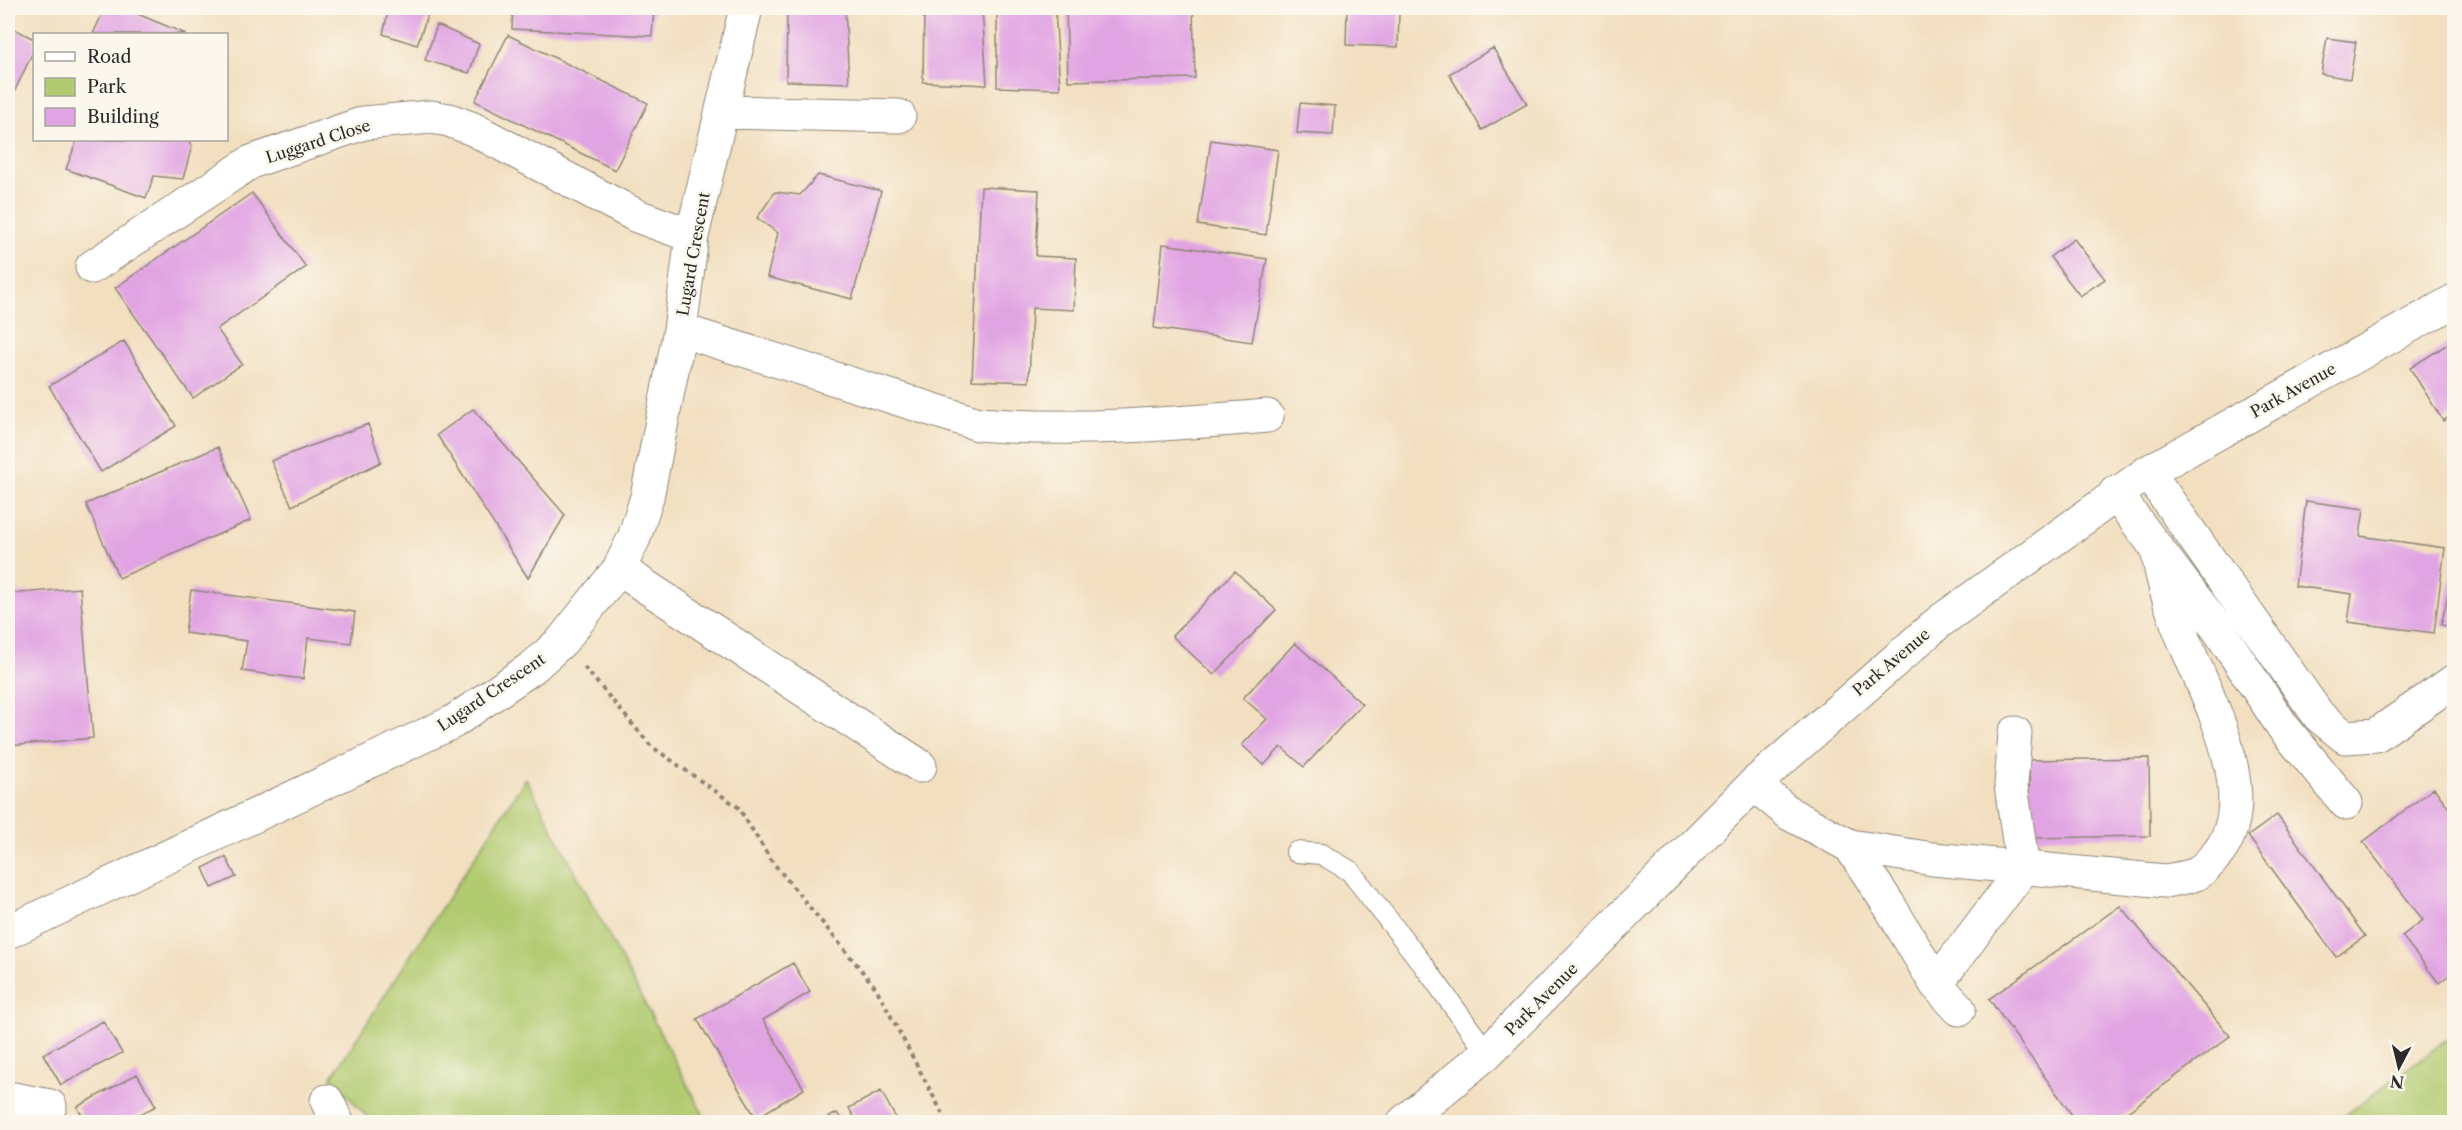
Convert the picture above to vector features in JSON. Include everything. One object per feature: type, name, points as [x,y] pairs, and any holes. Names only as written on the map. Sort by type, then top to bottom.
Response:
[{"type":"street","name":"Lugard Crescent","points":[[8,932],[453,722],[533,667],[562,641],[619,569],[634,538],[647,497],[680,330],[692,236],[746,8]]},
{"type":"street","points":[[722,112],[899,116]]},
{"type":"street","name":"Luggard Close","points":[[92,267],[251,162],[364,123],[431,117],[449,120],[473,129],[637,216],[692,236]]},
{"type":"street","name":"Park Avenue","points":[[1404,1122],[1487,1053],[1754,784],[1939,622],[2115,493],[2148,472],[2454,301]]},
{"type":"street","points":[[680,330],[978,424],[1023,428],[1120,426],[1268,416]]},
{"type":"street","points":[[2148,472],[2319,716],[2345,736],[2376,735],[2454,681]]},
{"type":"street","points":[[2115,493],[2218,629],[2283,727],[2346,803]]},
{"type":"street","points":[[1754,784],[1790,814],[1850,846],[2024,869],[2165,881],[2198,874],[2222,849],[2232,822],[2235,797],[2230,760],[2194,662],[2176,621],[2160,571],[2157,549]]},
{"type":"street","points":[[619,569],[920,766]]},
{"type":"street","points":[[1936,984],[2024,869],[2011,785],[2015,733]]},
{"type":"street","points":[[1850,846],[1889,905],[1936,984],[1959,1009]]},
{"type":"street","points":[[8,1098],[50,1106]]},
{"type":"lane","points":[[1296,852],[1321,854],[1350,871],[1425,967],[1487,1053]]},
{"type":"path","points":[[562,641],[651,746],[738,807],[771,860],[876,988],[947,1122]]},
{"type":"green space","points":[[526,778],[707,1122],[372,1122],[331,1078]]},
{"type":"green space","points":[[2454,1034],[2454,1122],[2336,1122]]},
{"type":"building","points":[[105,8],[123,8],[184,33],[93,33]]},
{"type":"building","points":[[389,8],[430,8],[417,45],[383,34]]},
{"type":"building","points":[[513,8],[654,8],[652,36],[512,29]]},
{"type":"building","points":[[787,8],[845,8],[849,83],[786,81]]},
{"type":"building","points":[[924,8],[982,8],[987,85],[923,82]]},
{"type":"building","points":[[997,8],[1055,8],[1060,89],[997,87]]},
{"type":"building","points":[[1066,8],[1193,8],[1195,78],[1068,81]]},
{"type":"building","points":[[1347,8],[1436,8],[1436,12],[1399,11],[1398,47],[1346,45]]},
{"type":"building","points":[[437,25],[479,44],[469,73],[425,60]]},
{"type":"building","points":[[8,26],[33,38],[33,52],[8,105]]},
{"type":"building","points":[[508,35],[648,103],[615,170],[475,101]]},
{"type":"building","points":[[2327,38],[2356,42],[2350,79],[2321,74]]},
{"type":"building","points":[[1493,48],[1527,104],[1482,130],[1449,74]]},
{"type":"building","points":[[1300,103],[1335,106],[1333,135],[1297,133]]},
{"type":"building","points":[[1211,140],[1278,150],[1266,235],[1198,225]]},
{"type":"building","points":[[77,141],[189,141],[192,146],[183,179],[154,176],[146,198],[66,169]]},
{"type":"building","points":[[818,175],[881,191],[852,299],[767,277],[778,233],[757,218],[775,192],[800,195]]},
{"type":"building","points":[[981,187],[1039,190],[1036,256],[1076,258],[1074,310],[1032,308],[1029,382],[972,380]]},
{"type":"building","points":[[252,193],[306,267],[217,329],[242,364],[193,398],[115,288]]},
{"type":"building","points":[[2074,239],[2105,279],[2080,296],[2050,257]]},
{"type":"building","points":[[1163,244],[1267,259],[1252,342],[1154,328]]},
{"type":"building","points":[[2454,340],[2454,414],[2443,421],[2410,368]]},
{"type":"building","points":[[124,341],[176,426],[101,472],[49,386]]},
{"type":"building","points":[[473,409],[565,515],[528,578],[437,435]]},
{"type":"building","points":[[368,424],[381,462],[292,506],[271,461]]},
{"type":"building","points":[[218,447],[251,520],[119,578],[86,504]]},
{"type":"building","points":[[2306,501],[2364,509],[2360,536],[2445,548],[2434,633],[2348,622],[2352,594],[2295,586]]},
{"type":"building","points":[[2454,569],[2454,628],[2441,625]]},
{"type":"building","points":[[1235,571],[1276,610],[1214,675],[1172,636]]},
{"type":"building","points":[[80,588],[93,738],[9,746],[8,594]]},
{"type":"building","points":[[191,590],[355,612],[351,643],[308,638],[303,679],[242,671],[247,641],[185,633]]},
{"type":"building","points":[[1295,643],[1362,704],[1304,767],[1281,747],[1264,765],[1242,745],[1267,719],[1243,698]]},
{"type":"building","points":[[2149,758],[2150,836],[2030,838],[2029,760]]},
{"type":"building","points":[[2434,788],[2454,815],[2454,971],[2439,983],[2402,936],[2423,920],[2363,842]]},
{"type":"building","points":[[2277,815],[2365,936],[2336,957],[2248,836]]},
{"type":"building","points":[[226,857],[236,877],[212,888],[203,868]]},
{"type":"building","points":[[2120,906],[2230,1036],[2114,1122],[2077,1122],[1989,999]]},
{"type":"building","points":[[793,963],[810,992],[763,1020],[804,1089],[756,1118],[697,1019]]},
{"type":"building","points":[[103,1021],[122,1053],[61,1085],[43,1054]]},
{"type":"building","points":[[137,1074],[156,1106],[125,1122],[86,1122],[77,1107]]},
{"type":"building","points":[[881,1091],[898,1122],[857,1122],[849,1108]]},
{"type":"building","points":[[837,1113],[843,1122],[818,1122]]}]
